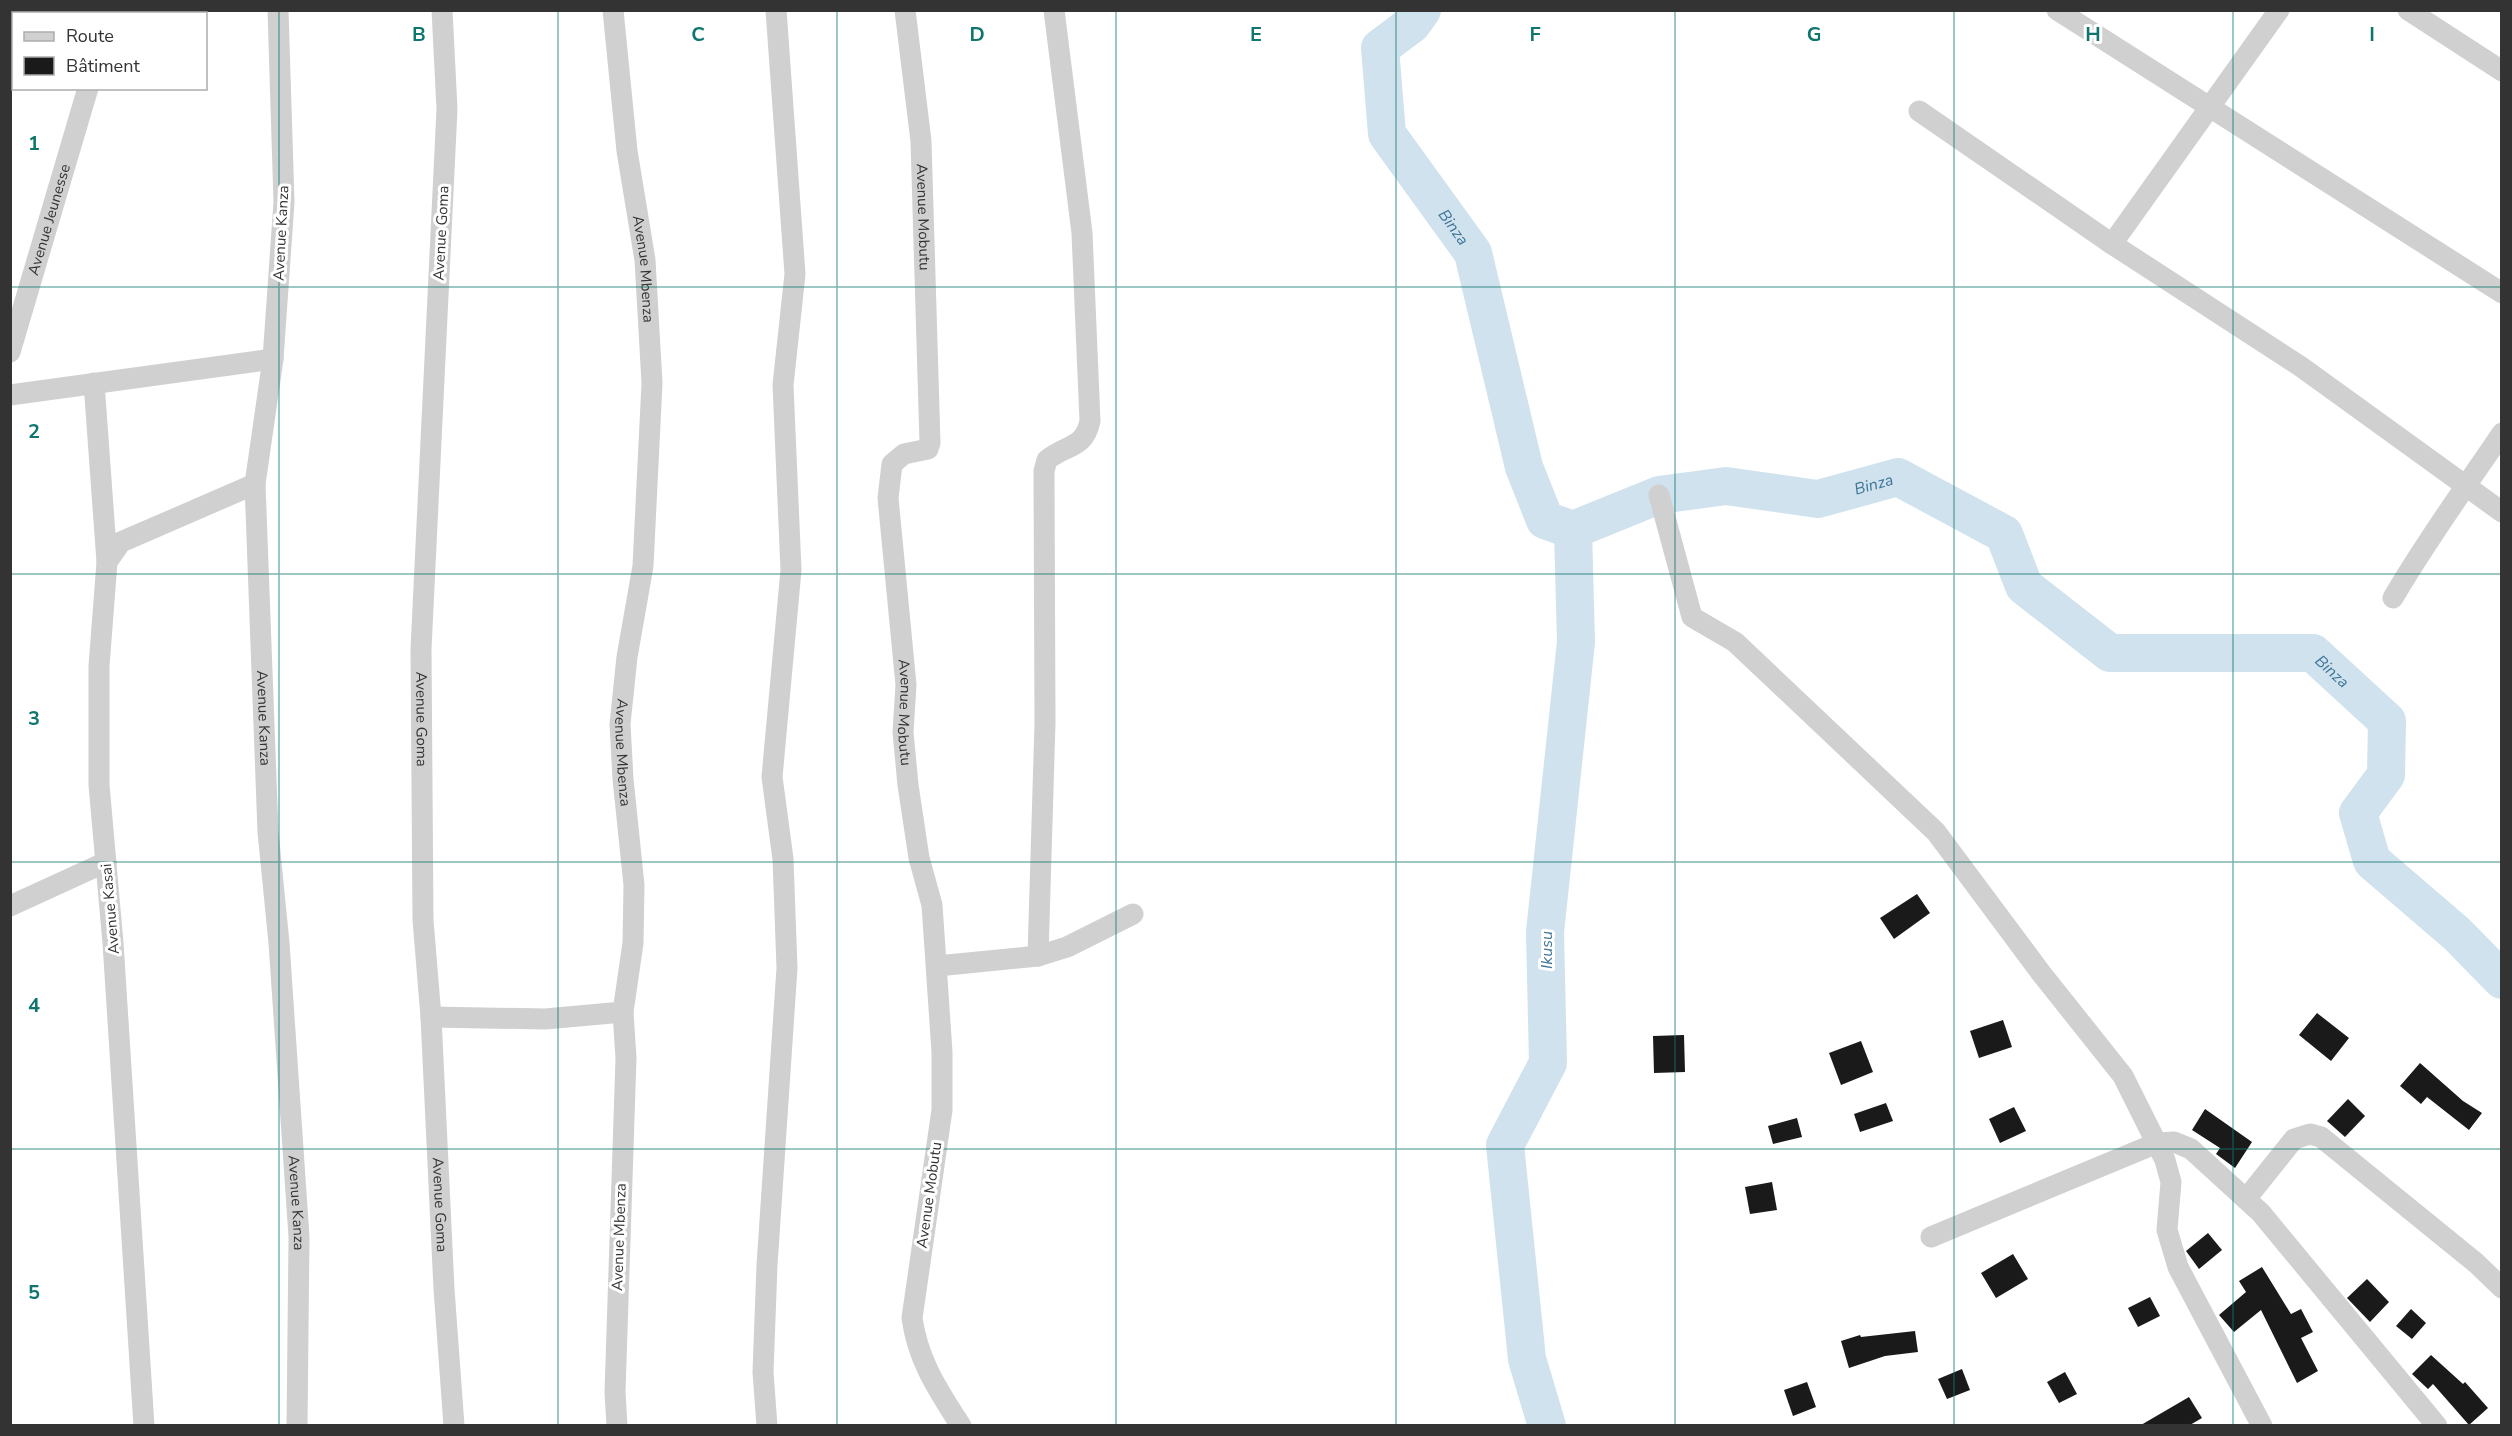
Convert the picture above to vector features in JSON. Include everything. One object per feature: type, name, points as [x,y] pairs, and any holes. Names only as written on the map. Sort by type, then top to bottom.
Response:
[{"type":"street","name":"Avenue Kanza","points":[[278,10],[284,202],[273,359],[255,484],[268,832],[279,943],[299,1237],[297,1425]]},
{"type":"street","name":"Avenue Goma","points":[[442,10],[447,109],[421,649],[423,921],[431,1017],[444,1289],[454,1425]]},
{"type":"street","name":"Avenue Mbenza","points":[[613,10],[627,151],[645,260],[652,383],[643,566],[627,657],[620,724],[634,885],[633,943],[623,1012],[626,1059],[615,1392],[617,1425]]},
{"type":"street","points":[[767,1425],[763,1372],[767,1265],[787,968],[783,859],[772,777],[791,570],[783,385],[795,274],[776,10]]},
{"type":"street","name":"Avenue Mobutu","points":[[905,10],[921,141],[930,443],[928,449],[904,454],[892,464],[888,498],[906,685],[903,732],[908,785],[919,858],[932,905],[937,966],[942,1110],[912,1318],[915,1339],[924,1366],[961,1425]]},
{"type":"street","points":[[1038,956],[1046,723],[1044,471],[1047,460],[1079,443],[1087,435],[1090,421],[1082,233],[1054,10]]},
{"type":"street","points":[[2056,10],[2211,106],[2502,293]]},
{"type":"street","points":[[2112,244],[2279,10]]},
{"type":"street","points":[[2408,10],[2502,71]]},
{"type":"street","name":"Avenue Jeunesse","points":[[10,352],[87,90]]},
{"type":"street","points":[[1919,111],[2112,244],[2300,366],[2502,512]]},
{"type":"street","points":[[10,395],[273,359]]},
{"type":"street","name":"Avenue Kasai","points":[[94,383],[107,562],[99,666],[99,785],[144,1425]]},
{"type":"street","points":[[2393,598],[2421,550],[2502,433]]},
{"type":"street","points":[[107,562],[121,542],[255,484]]},
{"type":"street","points":[[1659,495],[1692,617],[1735,642],[1936,832],[2041,973],[2123,1076],[2157,1143],[2171,1182],[2168,1230],[2175,1259],[2262,1425]]},
{"type":"street","points":[[10,906],[106,862]]},
{"type":"street","points":[[937,966],[1038,956],[1067,946],[1133,915]]},
{"type":"street","points":[[431,1017],[545,1019],[623,1012]]},
{"type":"street","points":[[2246,1199],[2294,1139],[2310,1134],[2321,1137],[2476,1263],[2502,1288]]},
{"type":"street","points":[[1931,1237],[2157,1143],[2174,1142],[2191,1149],[2261,1213],[2437,1425]]},
{"type":"building","points":[[1917,894],[1930,913],[1894,939],[1880,918]]},
{"type":"building","points":[[2317,1013],[2349,1038],[2331,1061],[2299,1035]]},
{"type":"building","points":[[2003,1020],[2012,1047],[1979,1058],[1970,1031]]},
{"type":"building","points":[[1684,1035],[1685,1072],[1654,1073],[1653,1036]]},
{"type":"building","points":[[1861,1041],[1873,1072],[1841,1085],[1829,1053]]},
{"type":"building","points":[[2420,1063],[2463,1101],[2482,1113],[2469,1130],[2427,1097],[2421,1104],[2400,1086]]},
{"type":"building","points":[[2348,1099],[2365,1116],[2345,1137],[2327,1121]]},
{"type":"building","points":[[1886,1103],[1893,1121],[1860,1132],[1854,1114]]},
{"type":"building","points":[[2014,1107],[2026,1131],[2000,1143],[1989,1119]]},
{"type":"building","points":[[2205,1109],[2252,1142],[2235,1168],[2216,1154],[2220,1148],[2192,1130]]},
{"type":"building","points":[[1797,1118],[1802,1137],[1773,1144],[1768,1126]]},
{"type":"building","points":[[1772,1182],[1777,1210],[1750,1214],[1745,1187]]},
{"type":"building","points":[[2208,1233],[2222,1250],[2199,1269],[2186,1251]]},
{"type":"building","points":[[2013,1254],[2028,1279],[1996,1298],[1981,1273]]},
{"type":"building","points":[[2262,1267],[2291,1314],[2301,1309],[2313,1332],[2301,1338],[2318,1371],[2297,1383],[2261,1310],[2234,1332],[2219,1315],[2246,1292],[2239,1281]]},
{"type":"building","points":[[2367,1279],[2389,1302],[2370,1322],[2347,1298]]},
{"type":"building","points":[[2150,1297],[2160,1316],[2138,1327],[2128,1308]]},
{"type":"building","points":[[2411,1309],[2426,1323],[2412,1339],[2396,1326]]},
{"type":"building","points":[[1915,1331],[1918,1352],[1885,1356],[1849,1368],[1841,1341],[1860,1335],[1861,1337]]},
{"type":"building","points":[[2431,1355],[2463,1384],[2465,1382],[2488,1408],[2469,1425],[2433,1384],[2428,1389],[2412,1374]]},
{"type":"building","points":[[1962,1369],[1970,1390],[1947,1399],[1938,1379]]},
{"type":"building","points":[[2065,1372],[2077,1394],[2059,1403],[2047,1382]]},
{"type":"building","points":[[1807,1382],[1816,1407],[1793,1416],[1784,1390]]},
{"type":"building","points":[[2189,1397],[2202,1418],[2190,1425],[2141,1425]]},
{"type":"waterway","name":"Binza","points":[[1422,10],[1412,24],[1380,48],[1387,134],[1473,253],[1524,467],[1545,520],[1573,530],[1659,495],[1726,486],[1818,499],[1898,477],[2004,534],[2024,586],[2110,653],[2313,653],[2387,721],[2386,775],[2358,813],[2372,861],[2457,934],[2502,980]]},
{"type":"waterway","name":"Ikusu","points":[[1547,1426],[1527,1359],[1505,1145],[1548,1063],[1545,932],[1576,642],[1573,530]]}]
